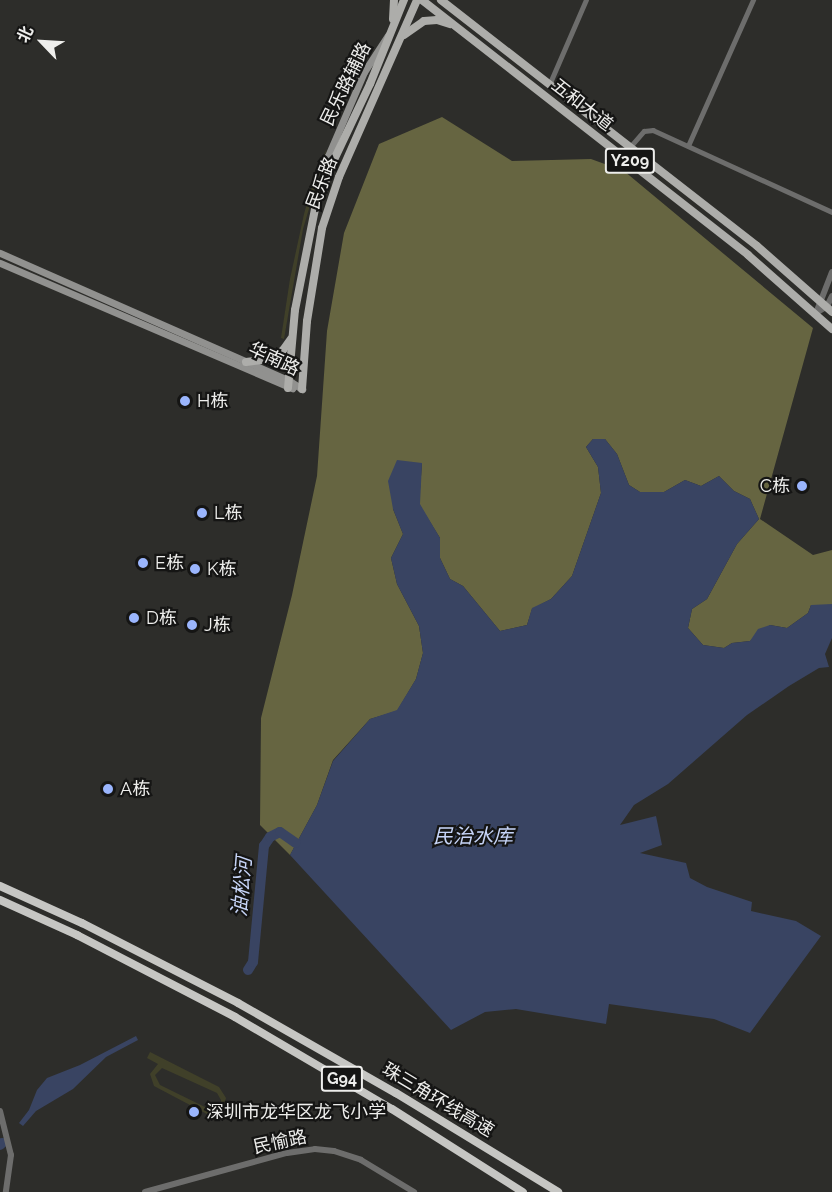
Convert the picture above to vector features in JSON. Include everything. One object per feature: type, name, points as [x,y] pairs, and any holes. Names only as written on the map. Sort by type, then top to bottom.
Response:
[{"type":"highway","name":"珠三角环线高速","points":[[0,886],[81,923],[237,1003],[396,1093],[558,1192]]},
{"type":"highway","name":"珠三角环线高速","points":[[0,900],[226,1012],[392,1109],[523,1192]]},
{"type":"main road","points":[[392,30],[394,0]]},
{"type":"main road","name":"民乐路","points":[[288,384],[293,332],[309,235],[323,187],[404,0]]},
{"type":"main road","name":"民乐路","points":[[302,389],[307,321],[322,228],[339,177],[419,0]]},
{"type":"main road","name":"五和大道","points":[[419,0],[461,30],[748,255],[832,329]]},
{"type":"main road","name":"五和大道","points":[[441,0],[757,246],[830,309]]},
{"type":"main road","points":[[447,0],[455,10]]},
{"type":"main road","points":[[400,41],[412,27],[424,21],[437,20],[461,30]]},
{"type":"main road","name":"华南路","points":[[0,254],[246,362],[288,384]]},
{"type":"main road","name":"华南路","points":[[0,263],[302,389]]},
{"type":"main road","points":[[246,362],[264,362],[276,357],[286,347],[293,332]]},
{"type":"street","points":[[549,83],[586,0]]},
{"type":"street","points":[[688,146],[753,0]]},
{"type":"street","points":[[630,147],[648,129],[832,212]]},
{"type":"street","points":[[832,272],[819,299],[816,313],[830,309],[832,296]]},
{"type":"street","points":[[0,1111],[11,1155],[6,1192]]},
{"type":"street","name":"民愉路","points":[[145,1192],[287,1153],[315,1149],[334,1151],[361,1160],[414,1192]]},
{"type":"green space","points":[[327,148],[303,229],[284,339],[281,338],[290,279],[304,214],[314,179]]},
{"type":"green space","points":[[150,1052],[219,1087],[226,1098],[222,1111],[215,1115],[207,1114],[154,1086],[150,1074],[158,1064],[147,1058]],"holes":[[[162,1068],[217,1093],[221,1105],[217,1109],[209,1109],[160,1085],[155,1075]]]},
{"type":"shaded area","points":[[442,117],[512,161],[591,159],[624,171],[813,328],[760,519],[813,555],[832,550],[832,605],[811,605],[808,613],[787,628],[770,625],[750,641],[732,643],[724,648],[703,645],[688,628],[692,609],[707,599],[737,544],[759,519],[750,499],[734,491],[719,476],[701,486],[685,480],[664,492],[640,492],[629,485],[617,454],[605,439],[593,439],[586,447],[598,467],[601,493],[572,576],[551,599],[532,609],[527,625],[500,631],[463,586],[450,579],[440,558],[440,538],[419,504],[422,463],[393,509],[403,534],[391,558],[397,584],[419,626],[423,653],[416,679],[397,711],[370,719],[333,760],[317,805],[290,855],[260,825],[261,718],[292,595],[317,476],[327,331],[344,233],[379,144]]},
{"type":"water","name":"民治水库","points":[[593,439],[605,439],[617,454],[629,485],[640,492],[664,492],[685,480],[701,486],[719,476],[734,491],[750,499],[759,519],[737,544],[707,599],[692,609],[688,628],[703,645],[724,648],[732,643],[750,641],[758,629],[770,625],[787,628],[808,613],[811,605],[832,604],[832,638],[825,654],[829,667],[819,668],[747,715],[668,784],[634,805],[620,825],[656,816],[662,845],[640,853],[686,863],[690,878],[707,887],[752,902],[751,911],[796,921],[821,936],[750,1033],[714,1019],[609,1004],[606,1024],[516,1009],[485,1012],[451,1030],[290,855],[317,805],[333,761],[370,719],[397,710],[416,679],[423,653],[419,626],[397,584],[391,558],[403,534],[393,509],[388,481],[397,460],[422,463],[420,504],[440,538],[440,558],[450,579],[463,586],[500,631],[527,625],[532,608],[551,599],[572,576],[601,493],[598,467],[586,447]]},
{"type":"water","points":[[136,1036],[138,1040],[106,1057],[73,1089],[36,1111],[23,1126],[19,1123],[29,1110],[37,1090],[47,1078],[80,1065]]},
{"type":"waterway","name":"油松河","points":[[248,970],[253,962],[264,846],[270,837],[280,832],[296,843]]},
{"type":"place","name":"H栋","points":[[185,401]]},
{"type":"place","name":"C栋","points":[[802,486]]},
{"type":"place","name":"L栋","points":[[202,513]]},
{"type":"place","name":"E栋","points":[[143,563]]},
{"type":"place","name":"K栋","points":[[195,569]]},
{"type":"place","name":"D栋","points":[[134,618]]},
{"type":"place","name":"J栋","points":[[192,625]]},
{"type":"place","name":"A栋","points":[[108,789]]},
{"type":"place","name":"深圳市龙华区龙飞小学","points":[[194,1112]]}]
